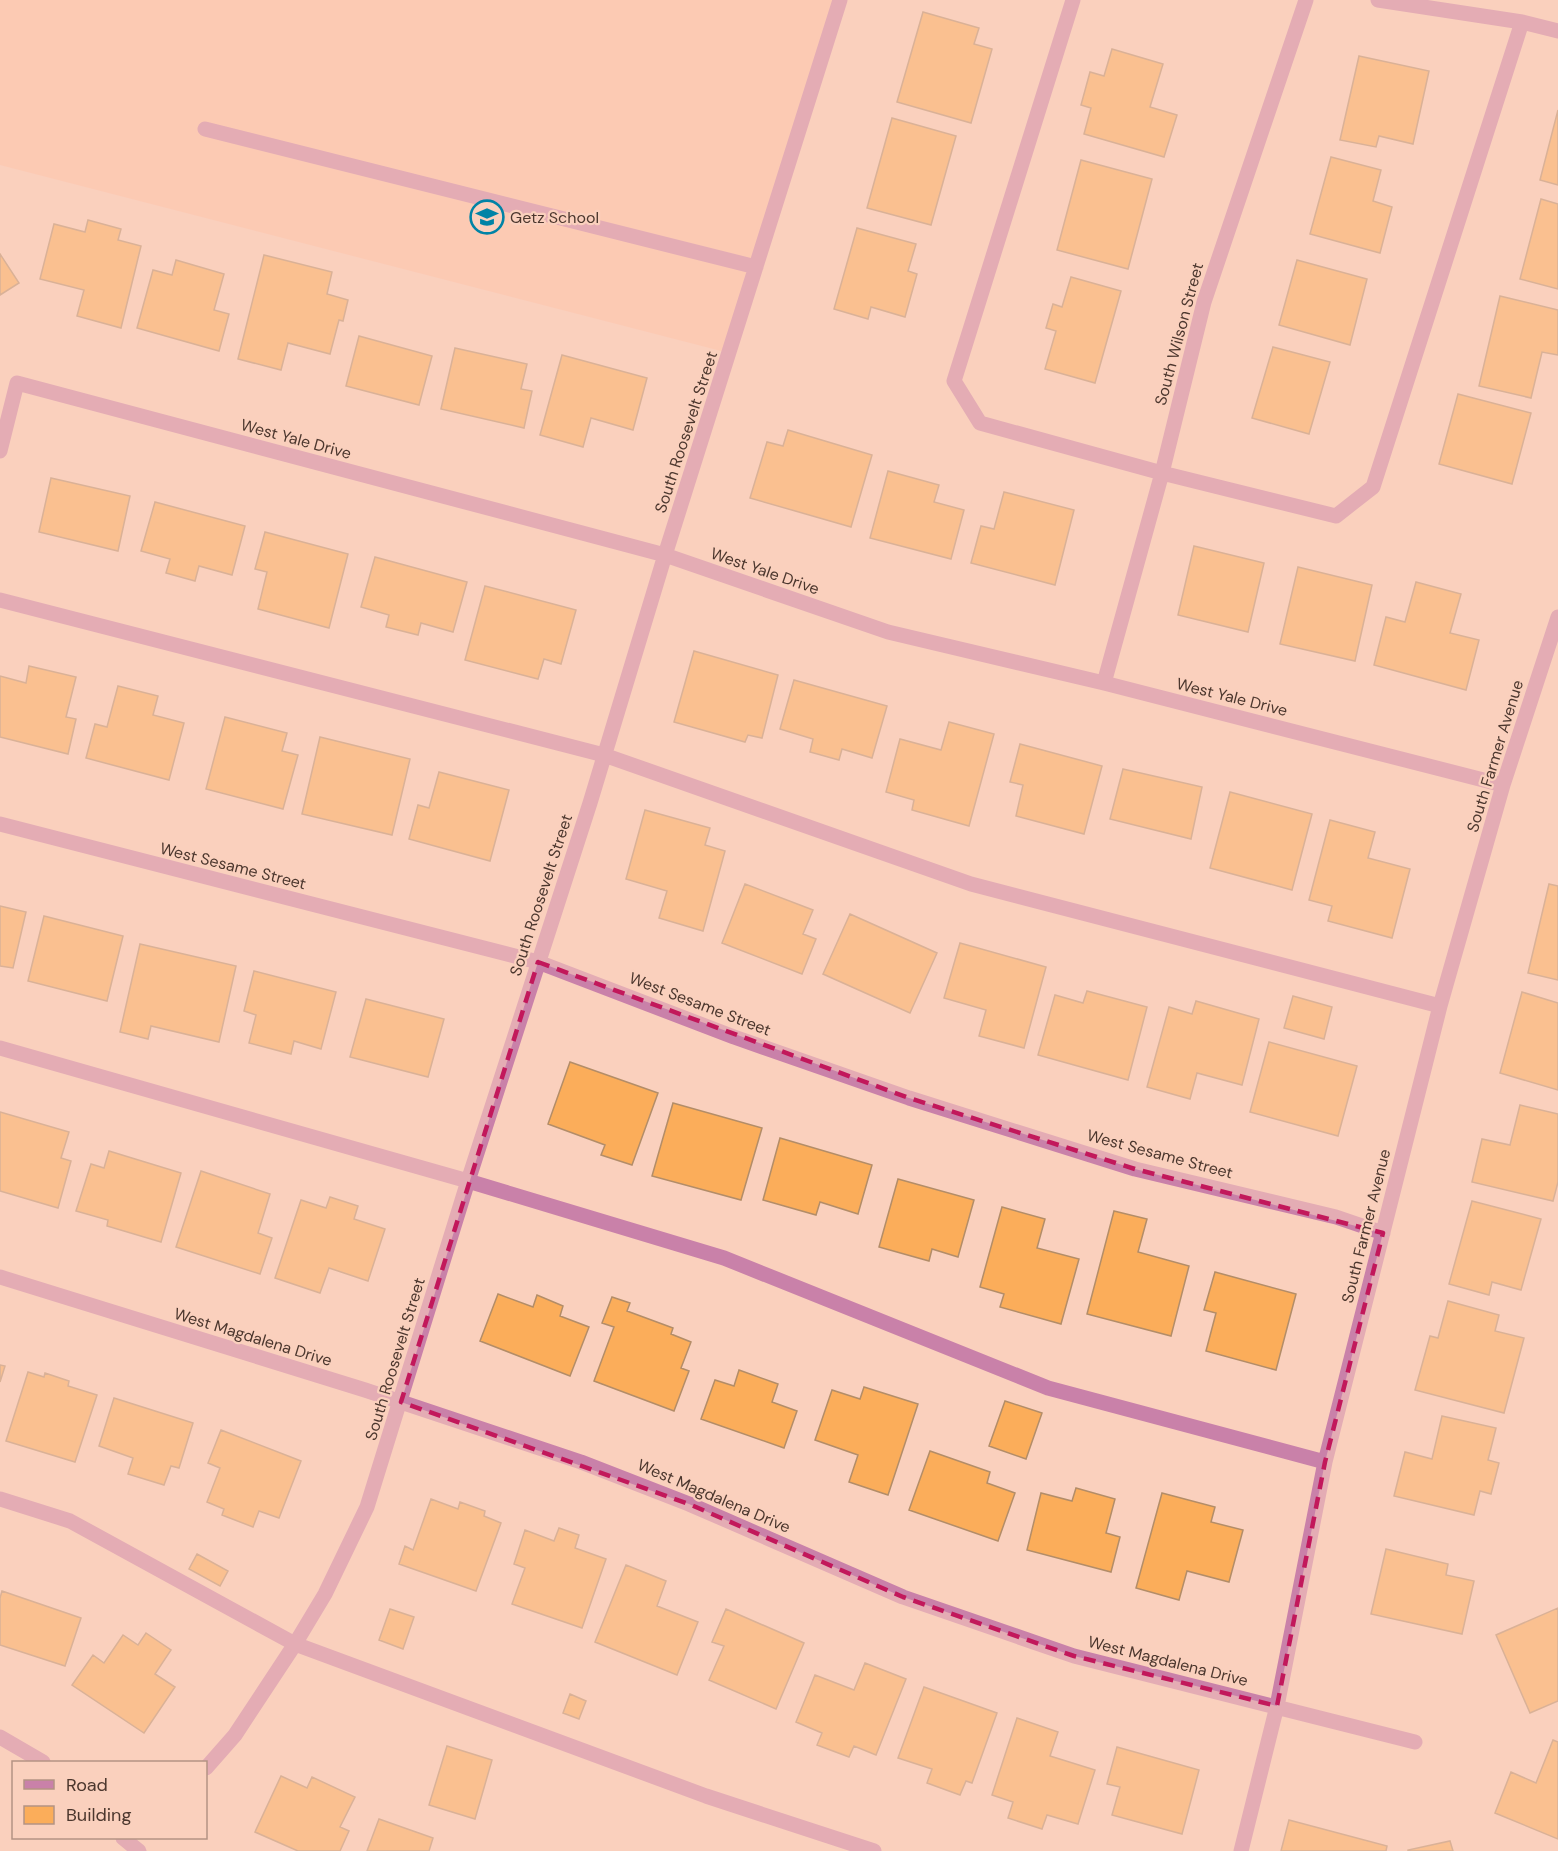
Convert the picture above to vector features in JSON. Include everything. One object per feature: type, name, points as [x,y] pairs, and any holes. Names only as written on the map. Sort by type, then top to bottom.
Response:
[{"type":"street","name":"South Roosevelt Street","points":[[207,1767],[235,1735],[295,1644],[325,1594],[367,1507],[840,0]]},
{"type":"street","points":[[1073,0],[954,381],[980,423],[1161,473],[1336,516],[1373,487],[1522,22]]},
{"type":"street","name":"South Wilson Street","points":[[1104,683],[1161,473],[1204,302],[1306,0]]},
{"type":"street","points":[[1378,0],[1522,22],[1558,31]]},
{"type":"street","points":[[205,129],[756,267]]},
{"type":"street","name":"West Yale Drive","points":[[0,451],[17,383],[665,555],[888,632],[1104,683],[1503,785]]},
{"type":"street","points":[[0,600],[604,755],[971,885],[1440,1006]]},
{"type":"street","name":"South Farmer Avenue","points":[[1241,1851],[1277,1706],[1325,1462],[1440,1006],[1503,785],[1558,617]]},
{"type":"street","name":"West Sesame Street","points":[[0,824],[538,962],[734,1037],[909,1098],[1135,1169],[1336,1217],[1383,1233]]},
{"type":"street","points":[[0,1048],[468,1180],[724,1258],[1048,1388],[1325,1462]]},
{"type":"street","name":"West Magdalena Drive","points":[[0,1277],[400,1402],[581,1462],[689,1504],[903,1597],[1074,1656],[1415,1742]]},
{"type":"street","points":[[0,1499],[70,1521],[295,1644],[706,1796],[874,1851]]},
{"type":"street","points":[[0,1737],[41,1761]]},
{"type":"highlighted area","points":[[538,962],[909,1098],[1135,1169],[1383,1233],[1325,1462],[1277,1706],[1074,1656],[903,1597],[689,1504],[401,1402]]},
{"type":"shaded area","name":"Getz School","points":[[0,0],[840,0],[729,353],[0,165]]},
{"type":"building","points":[[923,12],[979,28],[974,44],[992,49],[971,123],[897,102]]},
{"type":"building","points":[[1112,49],[1163,64],[1150,107],[1177,115],[1164,157],[1084,134],[1091,108],[1081,105],[1090,72],[1104,76]]},
{"type":"building","points":[[1359,56],[1429,71],[1413,144],[1379,136],[1376,147],[1340,140]]},
{"type":"building","points":[[1558,110],[1558,185],[1540,180]]},
{"type":"building","points":[[892,118],[956,136],[931,225],[867,208]]},
{"type":"building","points":[[1331,157],[1381,170],[1373,201],[1392,207],[1380,253],[1310,234]]},
{"type":"building","points":[[1081,160],[1152,179],[1128,269],[1057,250]]},
{"type":"building","points":[[1541,199],[1558,204],[1558,289],[1520,279]]},
{"type":"building","points":[[88,220],[121,229],[118,240],[141,246],[121,328],[77,316],[84,290],[40,279],[54,224],[85,232]]},
{"type":"building","points":[[857,228],[916,244],[908,271],[917,274],[905,317],[871,307],[868,319],[834,309]]},
{"type":"building","points":[[0,254],[19,283],[0,295]]},
{"type":"building","points":[[264,255],[332,272],[327,294],[348,300],[343,321],[339,320],[330,354],[288,343],[281,370],[238,359]]},
{"type":"building","points":[[176,260],[224,274],[214,310],[229,314],[219,351],[137,328],[153,270],[172,275]]},
{"type":"building","points":[[1297,260],[1367,279],[1350,345],[1279,325]]},
{"type":"building","points":[[1071,277],[1121,291],[1095,383],[1045,369],[1056,331],[1046,328],[1053,304],[1062,307]]},
{"type":"building","points":[[1500,296],[1558,310],[1558,355],[1542,352],[1531,398],[1479,386]]},
{"type":"building","points":[[359,336],[432,356],[419,405],[346,386]]},
{"type":"building","points":[[1273,347],[1330,362],[1309,434],[1252,418]]},
{"type":"building","points":[[455,348],[527,364],[521,389],[532,391],[524,428],[441,409]]},
{"type":"building","points":[[562,355],[647,378],[633,430],[591,418],[583,447],[540,435]]},
{"type":"building","points":[[1458,394],[1531,413],[1512,484],[1439,464]]},
{"type":"building","points":[[788,430],[872,455],[851,527],[750,498],[767,442],[783,446]]},
{"type":"building","points":[[888,471],[939,485],[934,502],[964,510],[951,559],[870,538]]},
{"type":"building","points":[[51,478],[130,496],[118,551],[39,532]]},
{"type":"building","points":[[1004,492],[1074,510],[1055,585],[971,563],[981,526],[994,529]]},
{"type":"building","points":[[155,502],[245,526],[232,575],[199,566],[195,581],[166,573],[170,559],[141,551]]},
{"type":"building","points":[[265,532],[348,554],[329,628],[258,609],[267,572],[255,569]]},
{"type":"building","points":[[1194,546],[1264,563],[1248,632],[1178,615]]},
{"type":"building","points":[[375,557],[467,582],[453,632],[421,623],[418,635],[386,627],[389,615],[361,607]]},
{"type":"building","points":[[1298,567],[1372,585],[1355,661],[1280,644]]},
{"type":"building","points":[[1416,582],[1461,594],[1450,633],[1479,640],[1466,690],[1374,665],[1386,617],[1405,622]]},
{"type":"building","points":[[485,586],[576,610],[561,664],[544,659],[538,679],[465,660]]},
{"type":"building","points":[[694,651],[778,675],[762,738],[748,735],[745,742],[674,722]]},
{"type":"building","points":[[29,666],[76,677],[66,717],[76,719],[68,754],[0,737],[0,676],[26,683]]},
{"type":"building","points":[[794,680],[887,706],[872,758],[842,749],[839,760],[810,752],[813,739],[780,729]]},
{"type":"building","points":[[118,686],[158,696],[153,715],[184,723],[169,780],[86,758],[95,724],[107,727]]},
{"type":"building","points":[[225,717],[287,733],[282,751],[298,755],[283,809],[206,789]]},
{"type":"building","points":[[949,722],[994,734],[969,826],[912,810],[914,800],[886,792],[900,739],[941,750]]},
{"type":"building","points":[[320,737],[410,759],[392,835],[302,814]]},
{"type":"building","points":[[1020,744],[1102,766],[1084,834],[1016,816],[1023,785],[1010,782]]},
{"type":"building","points":[[1123,769],[1202,787],[1191,839],[1110,819]]},
{"type":"building","points":[[439,772],[509,790],[490,861],[409,839],[418,805],[429,808]]},
{"type":"building","points":[[1230,792],[1312,814],[1292,890],[1210,868]]},
{"type":"building","points":[[645,810],[710,828],[705,845],[725,851],[703,931],[659,918],[667,891],[626,879]]},
{"type":"building","points":[[1330,820],[1375,832],[1368,858],[1410,869],[1392,938],[1328,921],[1332,906],[1309,900]]},
{"type":"building","points":[[745,884],[813,910],[803,934],[816,939],[802,974],[722,943]]},
{"type":"building","points":[[1549,884],[1558,886],[1558,980],[1528,973]]},
{"type":"building","points":[[0,906],[26,912],[13,968],[0,966]]},
{"type":"building","points":[[850,914],[937,953],[910,1013],[823,974]]},
{"type":"building","points":[[44,916],[123,936],[107,1001],[28,981]]},
{"type":"building","points":[[960,943],[1046,967],[1024,1048],[979,1036],[986,1010],[944,998]]},
{"type":"building","points":[[140,944],[236,966],[219,1042],[151,1026],[148,1039],[120,1032]]},
{"type":"building","points":[[254,971],[336,992],[321,1049],[294,1041],[291,1054],[249,1043],[256,1015],[244,1011]]},
{"type":"building","points":[[1087,991],[1147,1007],[1128,1080],[1038,1055],[1055,995],[1083,1003]]},
{"type":"building","points":[[1522,992],[1558,1003],[1558,1090],[1500,1073]]},
{"type":"building","points":[[1293,996],[1332,1007],[1324,1039],[1284,1028]]},
{"type":"building","points":[[366,999],[444,1019],[428,1077],[350,1057]]},
{"type":"building","points":[[1196,1001],[1259,1019],[1242,1085],[1197,1073],[1190,1099],[1147,1087],[1169,1007],[1192,1014]]},
{"type":"building","points":[[1269,1042],[1357,1066],[1338,1136],[1250,1112]]},
{"type":"building","points":[[570,1062],[658,1093],[632,1165],[601,1155],[605,1145],[548,1124]]},
{"type":"building","points":[[673,1103],[762,1128],[741,1200],[652,1176]]},
{"type":"building","points":[[1520,1105],[1558,1114],[1558,1182],[1553,1201],[1472,1182],[1482,1139],[1510,1145]]},
{"type":"building","points":[[0,1112],[69,1132],[61,1158],[71,1161],[58,1208],[0,1191]]},
{"type":"building","points":[[780,1138],[872,1165],[858,1214],[820,1202],[816,1215],[763,1200]]},
{"type":"building","points":[[109,1151],[181,1173],[161,1242],[107,1226],[108,1220],[76,1211],[91,1164],[104,1168]]},
{"type":"building","points":[[201,1171],[270,1194],[258,1233],[272,1238],[260,1274],[176,1247]]},
{"type":"building","points":[[898,1179],[974,1200],[958,1257],[932,1249],[929,1261],[879,1247]]},
{"type":"building","points":[[330,1197],[358,1206],[354,1219],[385,1229],[368,1281],[329,1268],[320,1293],[275,1278],[301,1200],[326,1208]]},
{"type":"building","points":[[1472,1201],[1541,1219],[1521,1290],[1492,1282],[1489,1295],[1449,1284]]},
{"type":"building","points":[[1002,1207],[1045,1219],[1037,1248],[1079,1259],[1061,1324],[1000,1307],[1004,1294],[980,1287]]},
{"type":"building","points":[[1114,1211],[1147,1219],[1138,1252],[1189,1266],[1171,1336],[1087,1314]]},
{"type":"building","points":[[1215,1272],[1296,1294],[1276,1370],[1206,1351],[1216,1313],[1204,1310]]},
{"type":"building","points":[[498,1294],[533,1307],[537,1295],[563,1306],[560,1316],[589,1327],[570,1376],[480,1341]]},
{"type":"building","points":[[612,1297],[630,1303],[627,1311],[673,1328],[671,1334],[691,1342],[681,1368],[689,1371],[674,1411],[594,1381],[614,1327],[602,1323]]},
{"type":"building","points":[[1448,1301],[1499,1315],[1495,1331],[1524,1338],[1504,1413],[1415,1390],[1430,1336],[1438,1338]]},
{"type":"building","points":[[0,1365],[5,1366],[0,1382]]},
{"type":"building","points":[[739,1370],[778,1384],[772,1402],[797,1411],[784,1448],[701,1419],[715,1380],[734,1386]]},
{"type":"building","points":[[28,1372],[44,1377],[45,1373],[69,1381],[68,1386],[97,1395],[75,1462],[6,1441]]},
{"type":"building","points":[[864,1387],[918,1404],[888,1495],[849,1482],[858,1455],[815,1440],[832,1390],[860,1399]]},
{"type":"building","points":[[114,1398],[193,1423],[179,1468],[171,1466],[164,1485],[128,1474],[133,1458],[99,1446]]},
{"type":"building","points":[[1005,1401],[1042,1413],[1026,1459],[989,1446]]},
{"type":"building","points":[[1442,1416],[1496,1428],[1488,1460],[1499,1463],[1491,1494],[1480,1491],[1474,1515],[1394,1496],[1405,1452],[1432,1459]]},
{"type":"building","points":[[221,1430],[301,1461],[279,1518],[259,1511],[253,1527],[222,1515],[224,1509],[207,1502],[220,1468],[208,1463]]},
{"type":"building","points":[[930,1451],[990,1472],[987,1483],[1015,1493],[998,1541],[909,1510]]},
{"type":"building","points":[[1076,1488],[1115,1499],[1106,1533],[1120,1537],[1111,1572],[1027,1550],[1041,1493],[1072,1501]]},
{"type":"building","points":[[1162,1493],[1215,1507],[1211,1522],[1243,1530],[1229,1582],[1187,1571],[1179,1600],[1136,1588]]},
{"type":"building","points":[[431,1499],[458,1509],[460,1502],[485,1511],[484,1516],[501,1523],[476,1591],[399,1564],[405,1546],[413,1550]]},
{"type":"building","points":[[559,1528],[579,1535],[575,1548],[606,1559],[582,1628],[512,1604],[525,1568],[514,1564],[525,1530],[554,1541]]},
{"type":"building","points":[[1386,1549],[1448,1564],[1446,1575],[1474,1581],[1462,1634],[1371,1614]]},
{"type":"building","points":[[197,1554],[228,1571],[220,1586],[189,1569]]},
{"type":"building","points":[[626,1565],[666,1581],[657,1606],[698,1622],[677,1675],[595,1642]]},
{"type":"building","points":[[2,1591],[81,1618],[65,1666],[0,1645]]},
{"type":"building","points":[[1558,1608],[1558,1701],[1530,1713],[1496,1635]]},
{"type":"building","points":[[390,1609],[414,1617],[403,1649],[379,1640]]},
{"type":"building","points":[[726,1609],[804,1643],[776,1709],[709,1680],[724,1646],[712,1642]]},
{"type":"building","points":[[146,1633],[171,1650],[155,1674],[175,1687],[144,1733],[72,1685],[93,1655],[104,1663],[123,1635],[138,1645]]},
{"type":"building","points":[[865,1663],[906,1679],[876,1755],[854,1746],[849,1757],[817,1745],[822,1733],[796,1722],[815,1675],[854,1690]]},
{"type":"building","points":[[924,1687],[997,1713],[972,1783],[966,1781],[960,1795],[927,1783],[932,1769],[898,1758]]},
{"type":"building","points":[[570,1694],[586,1701],[579,1719],[563,1713]]},
{"type":"building","points":[[1017,1718],[1058,1732],[1050,1756],[1095,1770],[1078,1824],[1047,1815],[1042,1829],[1008,1818],[1013,1802],[992,1795]]},
{"type":"building","points":[[1553,1740],[1558,1742],[1558,1839],[1495,1813],[1511,1772],[1536,1783]]},
{"type":"building","points":[[447,1746],[492,1760],[475,1819],[429,1805]]},
{"type":"building","points":[[1117,1747],[1199,1770],[1182,1834],[1112,1815],[1120,1787],[1107,1784]]},
{"type":"building","points":[[281,1776],[307,1788],[312,1777],[355,1797],[340,1827],[349,1831],[340,1851],[298,1851],[255,1832]]},
{"type":"building","points":[[379,1819],[433,1838],[429,1851],[367,1851]]},
{"type":"building","points":[[1289,1820],[1387,1846],[1386,1851],[1281,1851]]},
{"type":"building","points":[[1450,1841],[1453,1851],[1408,1851],[1408,1850]]},
{"type":"place","name":"Getz School","points":[[487,217]]}]
